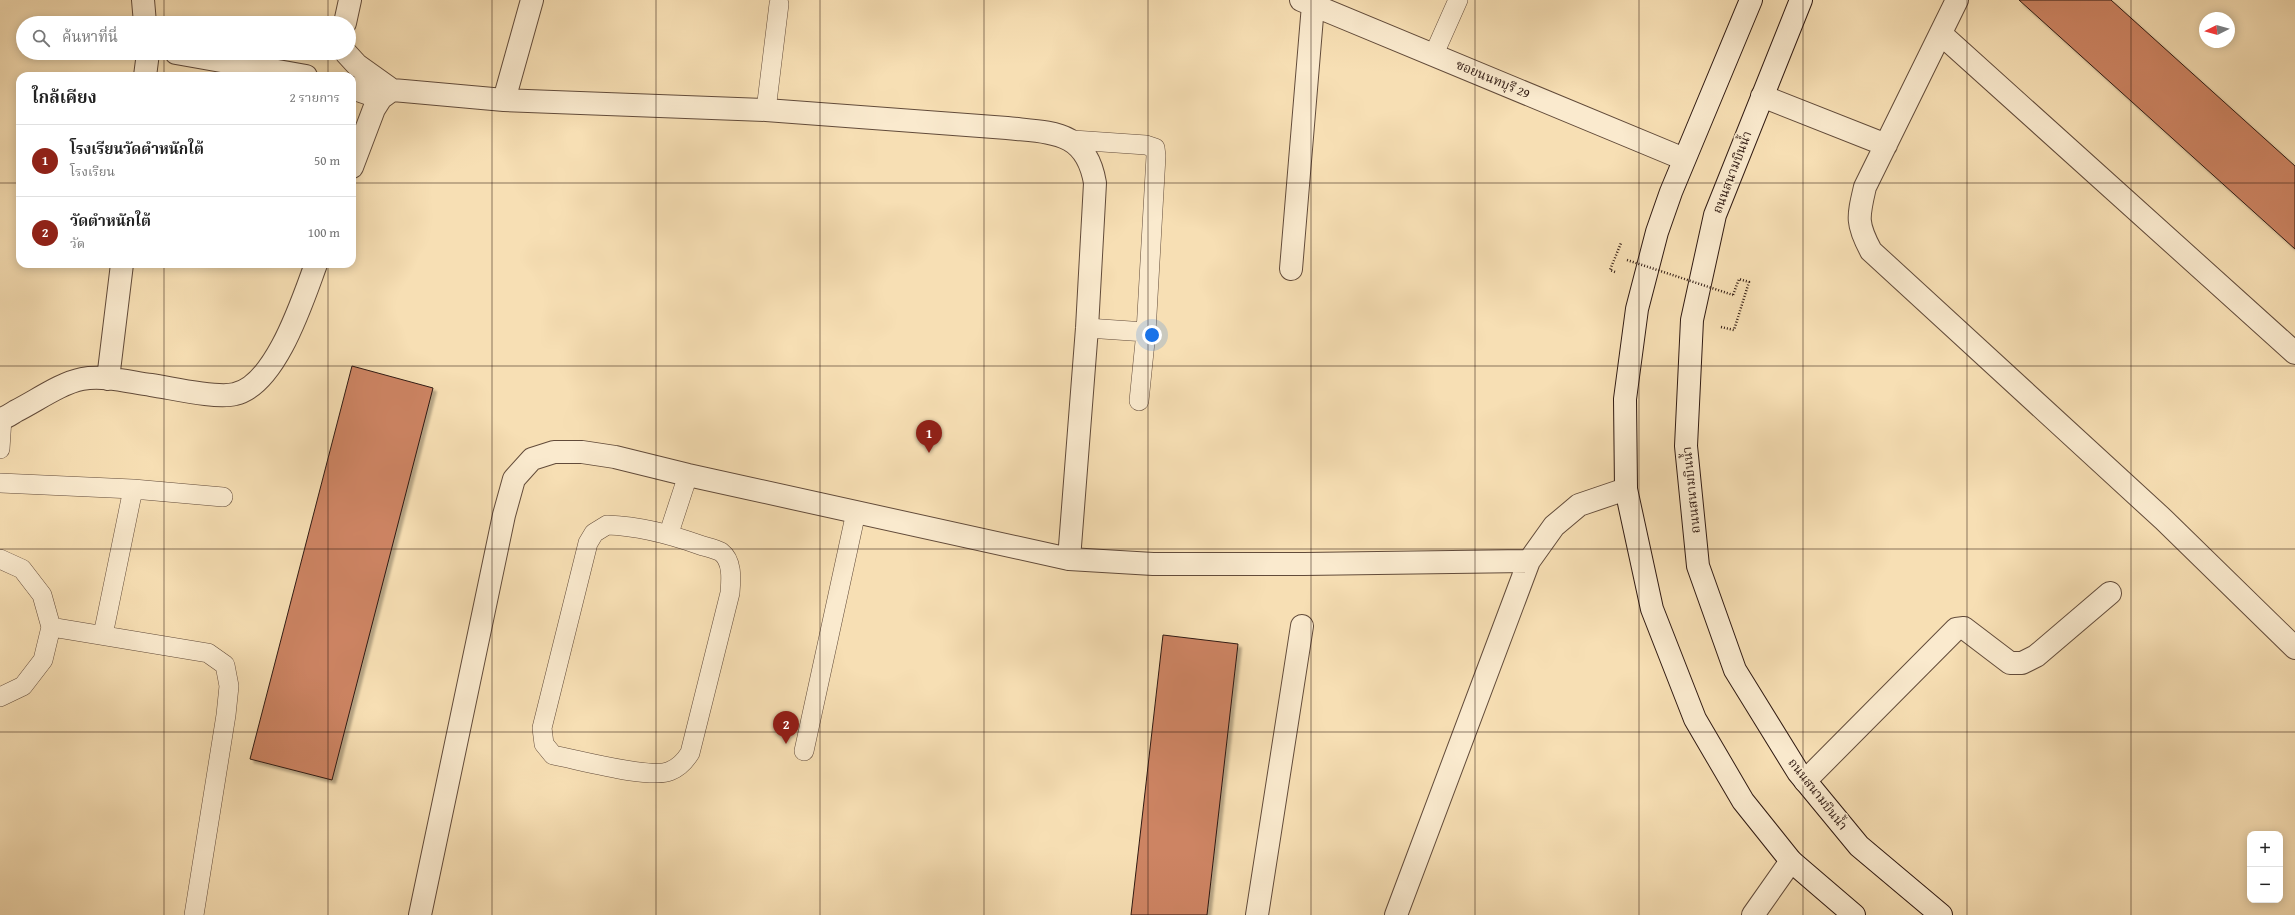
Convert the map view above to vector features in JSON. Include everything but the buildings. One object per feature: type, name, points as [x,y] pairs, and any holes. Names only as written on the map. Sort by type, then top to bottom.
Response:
[{"type":"street","points":[[143,0],[144,16]]},
{"type":"street","points":[[347,16],[350,0]]},
{"type":"street","points":[[504,100],[532,0]]},
{"type":"street","points":[[1751,0],[1684,159],[1657,232],[1637,308],[1625,399],[1626,489],[1652,609],[1695,719],[1743,801],[1791,861],[1854,915]]},
{"type":"street","name":"ถนนสนามบินน้ำ","points":[[1802,0],[1715,215],[1692,320],[1686,446],[1698,566],[1733,663],[1740,677],[1805,781],[1859,846],[1941,915]]},
{"type":"street","points":[[1956,0],[1941,34],[1865,187],[1859,215],[1861,231],[1871,251],[2164,520],[2295,648]]},
{"type":"street","points":[[1292,269],[1307,3]]},
{"type":"street","name":"ซอยนนทบุรี 29","points":[[1307,3],[1434,54],[1684,159]]},
{"type":"street","points":[[1941,34],[2295,353]]},
{"type":"street","points":[[146,72],[147,60]]},
{"type":"street","points":[[216,60],[283,72]]},
{"type":"street","points":[[352,60],[386,94]]},
{"type":"street","points":[[356,89],[386,94],[766,110],[1007,128],[1046,132],[1073,140],[1086,152],[1092,168],[1095,183],[1094,329],[1069,559]]},
{"type":"street","points":[[356,156],[374,109],[386,94]]},
{"type":"street","points":[[1762,96],[1886,145]]},
{"type":"street","points":[[108,378],[122,268]]},
{"type":"street","points":[[1,418],[64,385],[82,379],[108,378],[214,394],[235,395],[247,390],[266,372],[292,329],[315,268]]},
{"type":"street","points":[[420,915],[504,515],[514,479],[532,459],[554,452],[582,452],[616,457],[688,475],[1069,559],[1154,564],[1530,561]]},
{"type":"street","points":[[1396,915],[1530,561],[1554,526],[1579,505],[1626,489]]},
{"type":"street","points":[[1805,781],[1956,629],[1964,628],[2010,663],[2022,663],[2036,656],[2110,594]]},
{"type":"street","points":[[1257,915],[1302,626]]},
{"type":"street","points":[[1753,915],[1791,861]]},
{"type":"lane","points":[[1434,54],[1458,0]]},
{"type":"lane","points":[[766,110],[779,4]]},
{"type":"lane","points":[[1073,140],[1146,144],[1155,148],[1156,156],[1140,331],[1139,401]]},
{"type":"lane","points":[[1094,329],[1140,331]]},
{"type":"lane","points":[[0,449],[1,418]]},
{"type":"lane","points":[[669,534],[688,475]]},
{"type":"lane","points":[[0,483],[133,489],[222,497]]},
{"type":"lane","points":[[104,634],[133,489]]},
{"type":"lane","points":[[804,751],[856,512]]},
{"type":"lane","points":[[607,525],[629,526],[669,534],[721,553],[729,565],[732,577],[730,593],[690,752],[683,764],[670,772],[660,774],[635,771],[552,755],[544,744],[542,728],[588,544],[594,533],[607,525]]},
{"type":"lane","points":[[0,559],[22,569],[42,595],[51,627],[43,660],[22,686],[0,697]]},
{"type":"lane","points":[[51,627],[104,634],[208,653],[225,664],[229,686],[226,715],[194,915]]},
{"type":"path","points":[[1627,260],[1734,295],[1739,279],[1749,282],[1734,330]]},
{"type":"place","name":"โรงเรียนวัดตำหนักใต้","points":[[929,453]]},
{"type":"place","name":"วัดตำหนักใต้","points":[[786,744]]}]
